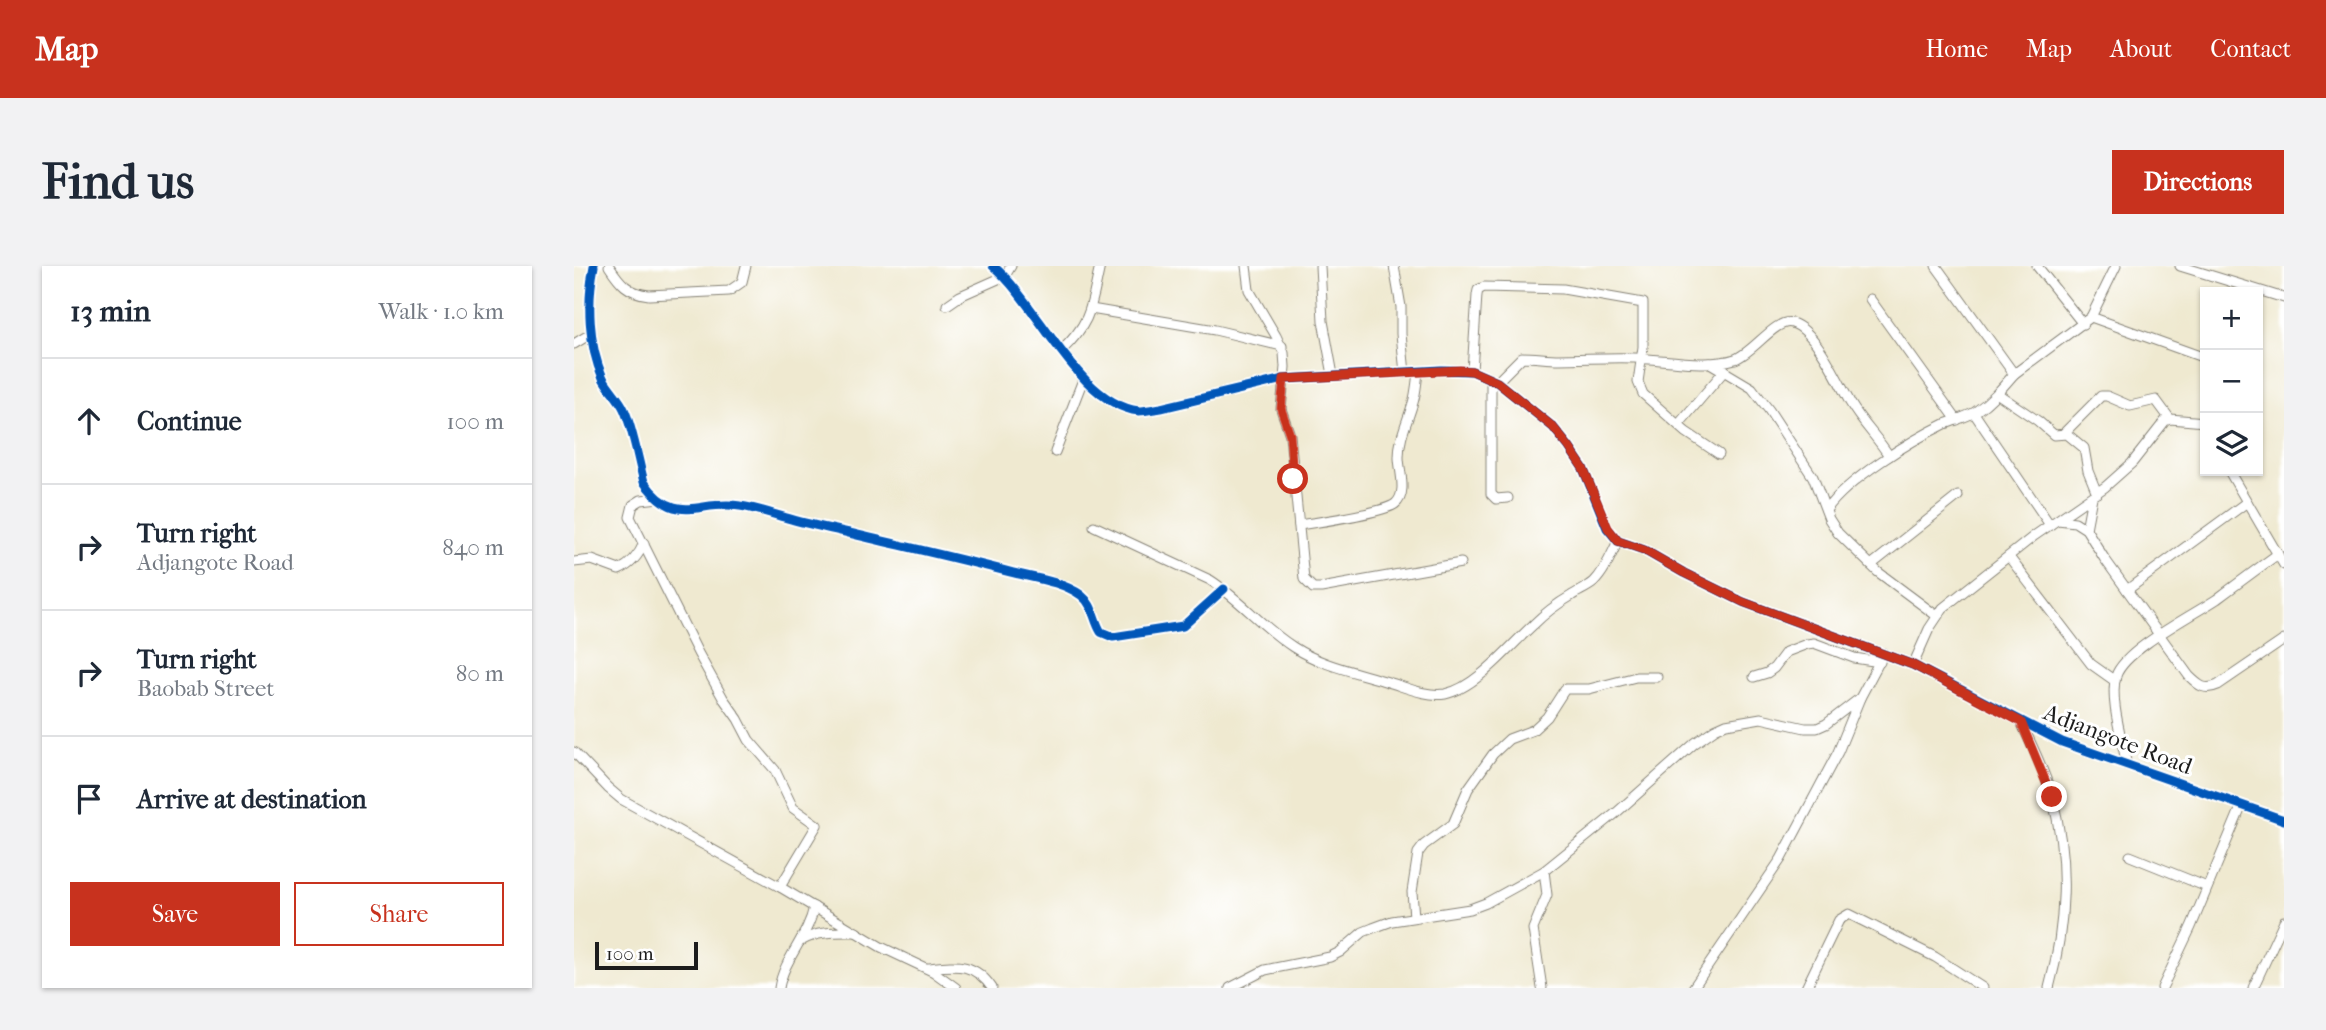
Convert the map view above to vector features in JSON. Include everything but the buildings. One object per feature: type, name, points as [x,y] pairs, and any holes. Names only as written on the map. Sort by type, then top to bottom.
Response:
[{"type":"street","points":[[594,266],[589,295],[592,333],[603,376],[623,407],[644,482],[671,506],[684,510],[722,505],[742,506],[818,526],[940,552],[1049,582],[1070,589],[1084,598],[1093,609],[1101,632],[1113,637],[1183,626],[1224,589]]},
{"type":"street","points":[[609,266],[626,289],[649,295],[729,291],[742,282],[746,266]]},
{"type":"street","points":[[993,266],[1005,276],[1084,377],[1107,398],[1125,408],[1142,411],[1284,379],[1472,371],[1494,381],[1553,427],[1583,468],[1608,528],[1618,541],[1602,572],[1592,583],[1539,619],[1483,673],[1463,687],[1445,694],[1428,693],[1314,659],[1293,648],[1269,630],[1224,589],[1169,559],[1094,526]]},
{"type":"street","points":[[947,305],[960,296],[1005,276],[1011,266]]},
{"type":"street","points":[[1061,351],[1081,330],[1091,309],[1100,266]]},
{"type":"street","points":[[1246,266],[1249,290],[1282,346],[1286,367],[1281,409],[1290,435],[1304,579],[1313,588],[1461,563]]},
{"type":"street","points":[[1320,266],[1323,321],[1334,375]]},
{"type":"street","points":[[1394,266],[1401,307],[1405,373]]},
{"type":"street","points":[[1936,266],[2014,374]]},
{"type":"street","points":[[2036,266],[2082,324]]},
{"type":"street","points":[[1826,510],[1839,494],[1889,456],[1974,413],[1998,394],[2014,374],[2091,317],[2116,266]]},
{"type":"street","points":[[2180,266],[2205,270],[2237,287]]},
{"type":"street","points":[[1472,371],[1476,295],[1478,290],[1484,287],[1563,289],[1643,303],[1643,347],[1636,358],[1638,382],[1643,394],[1719,454]]},
{"type":"street","points":[[2263,293],[2284,298]]},
{"type":"street","points":[[1870,299],[1957,420]]},
{"type":"street","points":[[1091,309],[1215,330],[1282,346]]},
{"type":"street","points":[[2091,317],[2200,356]]},
{"type":"street","points":[[1508,498],[1496,499],[1491,494],[1494,381],[1522,357],[1709,362],[1734,359],[1753,349],[1784,323],[1798,327],[1824,355],[1852,405],[1889,456]]},
{"type":"street","points":[[574,344],[592,333]]},
{"type":"street","points":[[1734,359],[1737,377]]},
{"type":"street","points":[[1709,362],[1752,388],[1769,410],[1813,478],[1838,533],[1901,591],[1937,616]]},
{"type":"street","points":[[1679,424],[1725,370]]},
{"type":"street","points":[[1299,525],[1382,510],[1395,505],[1401,489],[1400,448],[1404,425],[1414,401],[1418,372]]},
{"type":"street","points":[[1055,452],[1084,377]]},
{"type":"street","points":[[1998,394],[2054,435],[2064,433],[2101,396],[2130,406],[2156,400],[2170,419]]},
{"type":"street","points":[[1974,413],[2053,523]]},
{"type":"street","points":[[1913,665],[1920,646],[1943,608],[2053,523],[2094,495],[2132,463],[2165,421],[2200,422]]},
{"type":"street","points":[[2064,433],[2084,448],[2094,495],[2086,529]]},
{"type":"street","points":[[2232,476],[2284,565]]},
{"type":"street","points":[[1871,565],[1958,496]]},
{"type":"street","points":[[659,498],[641,500],[630,510],[630,517],[723,698],[749,740],[775,770],[793,808],[817,825],[780,887]]},
{"type":"street","points":[[2127,590],[2247,502]]},
{"type":"street","points":[[2053,523],[2076,522],[2086,529],[2189,676],[2207,689],[2227,679],[2284,640]]},
{"type":"street","name":"Adjangote Road","points":[[1618,541],[1644,550],[1743,602],[1882,658],[1913,665],[2021,722],[2081,750],[2284,820]]},
{"type":"street","points":[[574,562],[592,560],[619,570],[640,553],[644,542]]},
{"type":"street","points":[[2127,766],[2115,703],[2118,670],[2159,634],[2215,600],[2278,554]]},
{"type":"street","points":[[2009,557],[2091,664],[2115,681]]},
{"type":"street","points":[[1754,677],[1767,673],[1786,652],[1807,644],[1814,643],[1854,659],[1882,658]]},
{"type":"street","points":[[1693,988],[1740,923],[1780,859],[1838,752],[1860,698],[1882,658]]},
{"type":"street","points":[[1414,917],[1412,892],[1418,853],[1424,845],[1453,824],[1468,789],[1493,754],[1509,739],[1533,730],[1547,717],[1565,689],[1589,689],[1636,677],[1657,677]]},
{"type":"street","points":[[1230,988],[1265,970],[1330,957],[1363,932],[1392,921],[1469,909],[1486,903],[1544,872],[1714,729],[1726,724],[1761,718],[1805,728],[1817,728],[1860,698]]},
{"type":"street","points":[[2021,722],[2052,797],[2063,865],[2062,928],[2049,988]]},
{"type":"street","points":[[574,752],[621,799],[780,887],[881,947],[946,979],[956,988]]},
{"type":"street","points":[[2162,988],[2242,806]]},
{"type":"street","points":[[2130,856],[2207,887]]},
{"type":"street","points":[[1542,988],[1533,936],[1534,925],[1547,895],[1544,872]]},
{"type":"street","points":[[779,988],[790,956],[800,942],[814,907]]},
{"type":"street","points":[[1806,988],[1839,920],[1849,914],[1934,957],[1970,985],[1983,988]]},
{"type":"street","points":[[2253,988],[2284,921]]},
{"type":"street","points":[[800,942],[809,936],[857,932]]},
{"type":"street","points":[[926,968],[951,966],[973,969],[981,974],[992,988]]},
{"type":"cycle path","points":[[594,266],[590,322],[598,365],[627,417],[644,482],[667,504],[689,509],[725,505],[746,507],[1056,583],[1081,595],[1091,608],[1101,632],[1113,637],[1183,626],[1224,589]]},
{"type":"cycle path","points":[[993,266],[1010,283],[1078,372],[1097,391],[1117,404],[1139,411],[1284,379],[1441,370],[1472,371],[1497,382],[1553,427],[1583,468],[1607,528],[1618,541],[1644,550],[1743,602],[1913,665],[2062,742],[2284,820]]},
{"type":"route","points":[[1293,479],[1290,435],[1281,409],[1284,379],[1441,370],[1472,371],[1497,382],[1553,427],[1583,468],[1608,528],[1618,541],[1644,550],[1743,602],[1913,665],[2021,722],[2052,797]]}]
